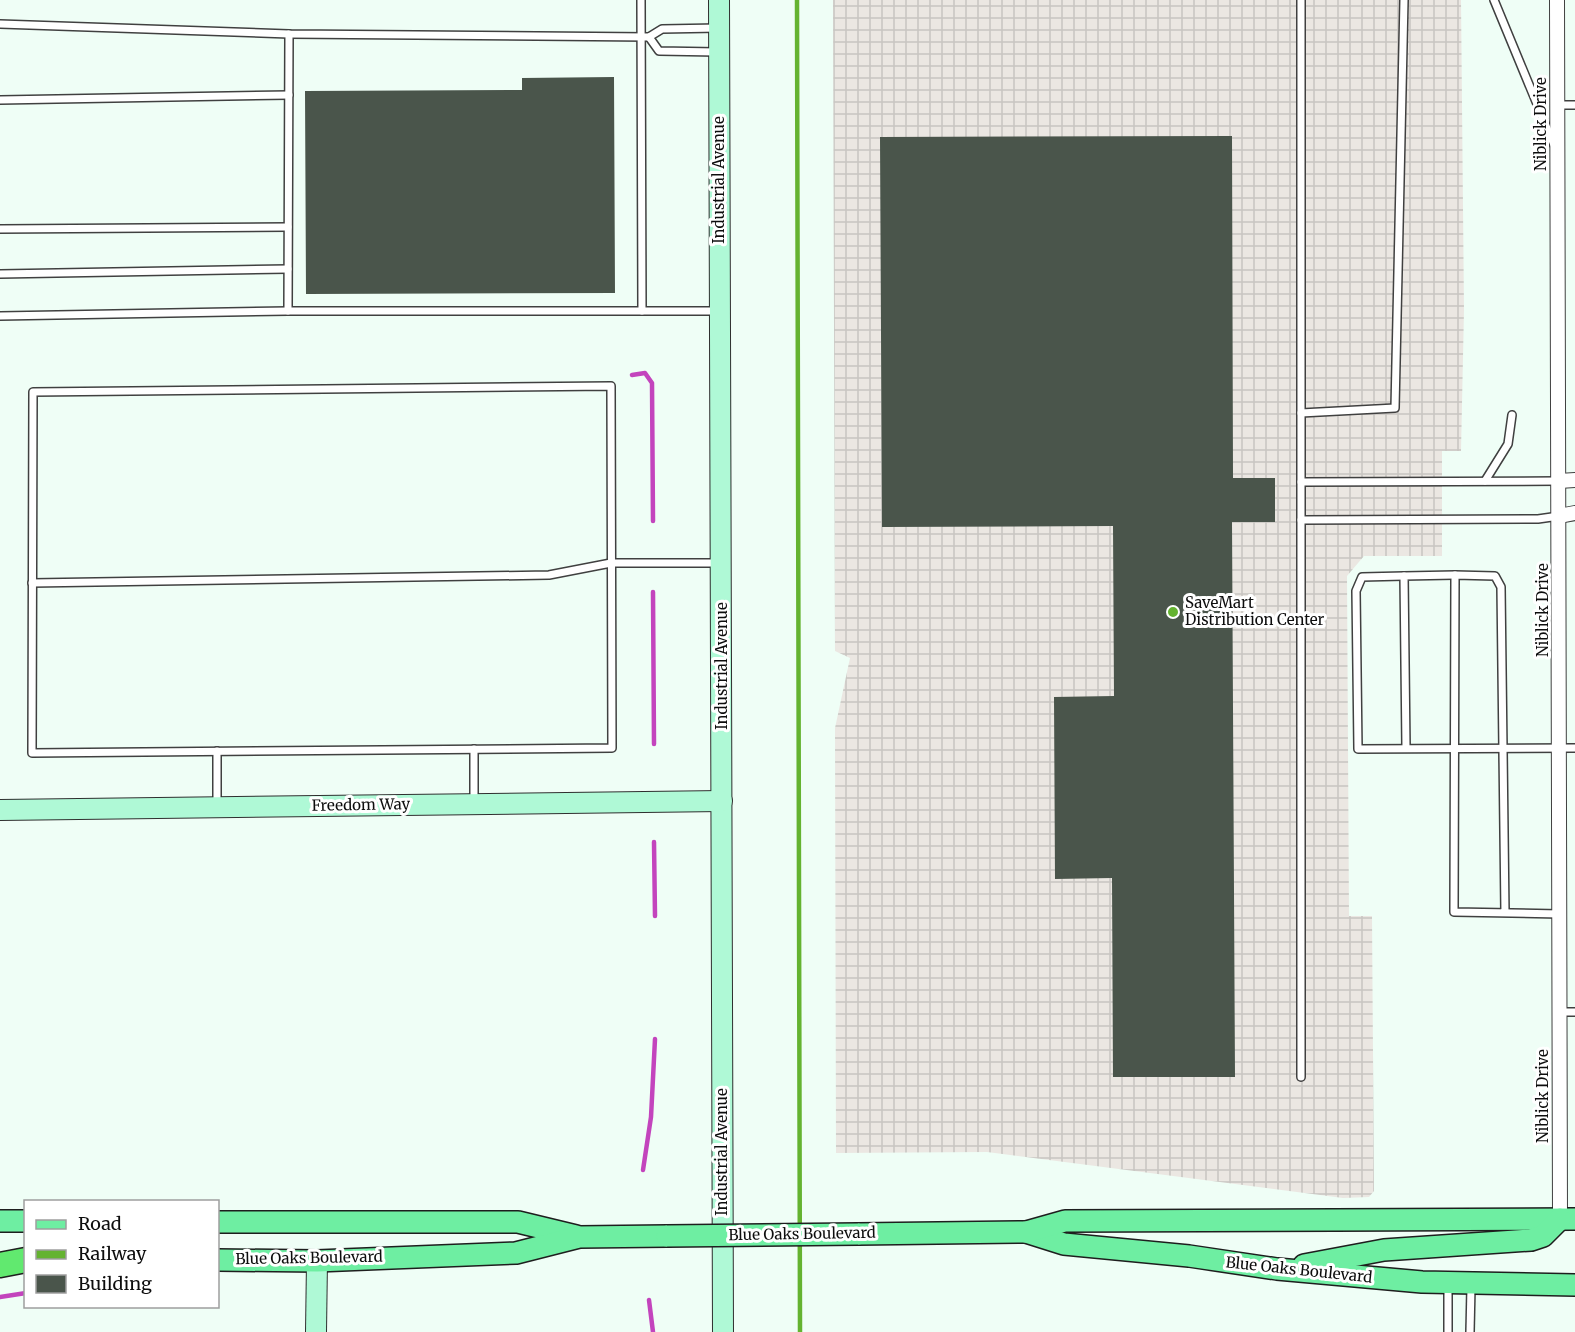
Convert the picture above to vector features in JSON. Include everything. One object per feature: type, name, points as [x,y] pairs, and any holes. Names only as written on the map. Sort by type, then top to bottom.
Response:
[{"type":"highway","points":[[0,1265],[24,1259]]},
{"type":"main road","name":"Blue Oaks Boulevard","points":[[219,1260],[317,1261],[516,1252],[579,1237],[1026,1232],[1065,1221],[1568,1219]]},
{"type":"main road","points":[[1277,1269],[1384,1250],[1531,1240],[1543,1236],[1568,1219]]},
{"type":"main road","points":[[0,1221],[24,1221]]},
{"type":"main road","name":"Blue Oaks Boulevard","points":[[219,1222],[518,1222],[579,1237]]},
{"type":"main road","name":"Blue Oaks Boulevard","points":[[1026,1232],[1064,1244],[1161,1253],[1277,1269],[1448,1283],[1575,1285]]},
{"type":"main road","points":[[0,1255],[24,1258]]},
{"type":"street","name":"Industrial Avenue","points":[[719,0],[723,1332]]},
{"type":"street","name":"Niblick Drive","points":[[1557,0],[1560,1012],[1568,1219]]},
{"type":"street","points":[[1559,481],[1575,480]]},
{"type":"street","points":[[1559,516],[1575,513]]},
{"type":"street","name":"Freedom Way","points":[[0,810],[722,801]]},
{"type":"street","points":[[316,1332],[317,1261]]},
{"type":"lane","points":[[641,0],[642,311]]},
{"type":"lane","points":[[1301,0],[1301,1077]]},
{"type":"lane","points":[[1301,413],[1395,408],[1404,0]]},
{"type":"lane","points":[[1494,0],[1558,154]]},
{"type":"lane","points":[[0,24],[289,34],[650,37],[662,29],[719,28]]},
{"type":"lane","points":[[288,311],[289,34]]},
{"type":"lane","points":[[650,37],[659,51],[719,52]]},
{"type":"lane","points":[[0,100],[289,95]]},
{"type":"lane","points":[[1558,105],[1575,105]]},
{"type":"lane","points":[[0,229],[288,227]]},
{"type":"lane","points":[[0,274],[288,269]]},
{"type":"lane","points":[[0,316],[288,311],[719,311]]},
{"type":"lane","points":[[611,386],[612,748],[32,753],[32,583],[33,392],[611,386]]},
{"type":"lane","points":[[1485,481],[1508,444],[1512,415]]},
{"type":"lane","points":[[1301,482],[1559,481]]},
{"type":"lane","points":[[1301,520],[1538,519],[1559,516]]},
{"type":"lane","points":[[32,583],[549,575],[611,563],[721,563]]},
{"type":"lane","points":[[1455,575],[1454,912],[1560,914]]},
{"type":"lane","points":[[1404,576],[1406,748]]},
{"type":"lane","points":[[1505,913],[1502,748],[1501,587],[1495,576],[1362,577],[1356,591],[1358,749],[1406,748],[1502,748],[1559,748],[1575,748]]},
{"type":"lane","points":[[474,749],[474,804]]},
{"type":"lane","points":[[217,751],[217,807]]},
{"type":"lane","points":[[1560,1012],[1575,1012]]},
{"type":"lane","points":[[1448,1283],[1448,1332]]},
{"type":"lane","points":[[1470,1332],[1471,1284]]},
{"type":"shaded area","points":[[833,0],[1461,0],[1464,310],[1461,451],[1442,451],[1442,556],[1364,556],[1347,576],[1349,916],[1372,916],[1374,1191],[1369,1197],[1343,1198],[987,1152],[836,1153],[835,728],[850,658],[835,651]]},
{"type":"building","points":[[614,77],[615,293],[306,294],[305,91],[522,90],[522,78]]},
{"type":"building","name":"SaveMart Distribution Center","points":[[1232,136],[1233,478],[1275,478],[1275,522],[1232,522],[1235,1077],[1113,1077],[1112,878],[1055,879],[1054,697],[1114,696],[1113,526],[882,527],[880,137]]},
{"type":"waterway","points":[[632,375],[645,373],[652,383],[653,521]]},
{"type":"waterway","points":[[653,592],[654,744]]},
{"type":"waterway","points":[[654,842],[655,916]]},
{"type":"waterway","points":[[643,1170],[651,1117],[655,1039]]},
{"type":"waterway","points":[[0,1297],[24,1293]]},
{"type":"waterway","points":[[649,1300],[653,1332]]},
{"type":"railway","points":[[797,0],[800,1332]]},
{"type":"place","name":"SaveMart Distribution Center","points":[[1173,612]]}]
